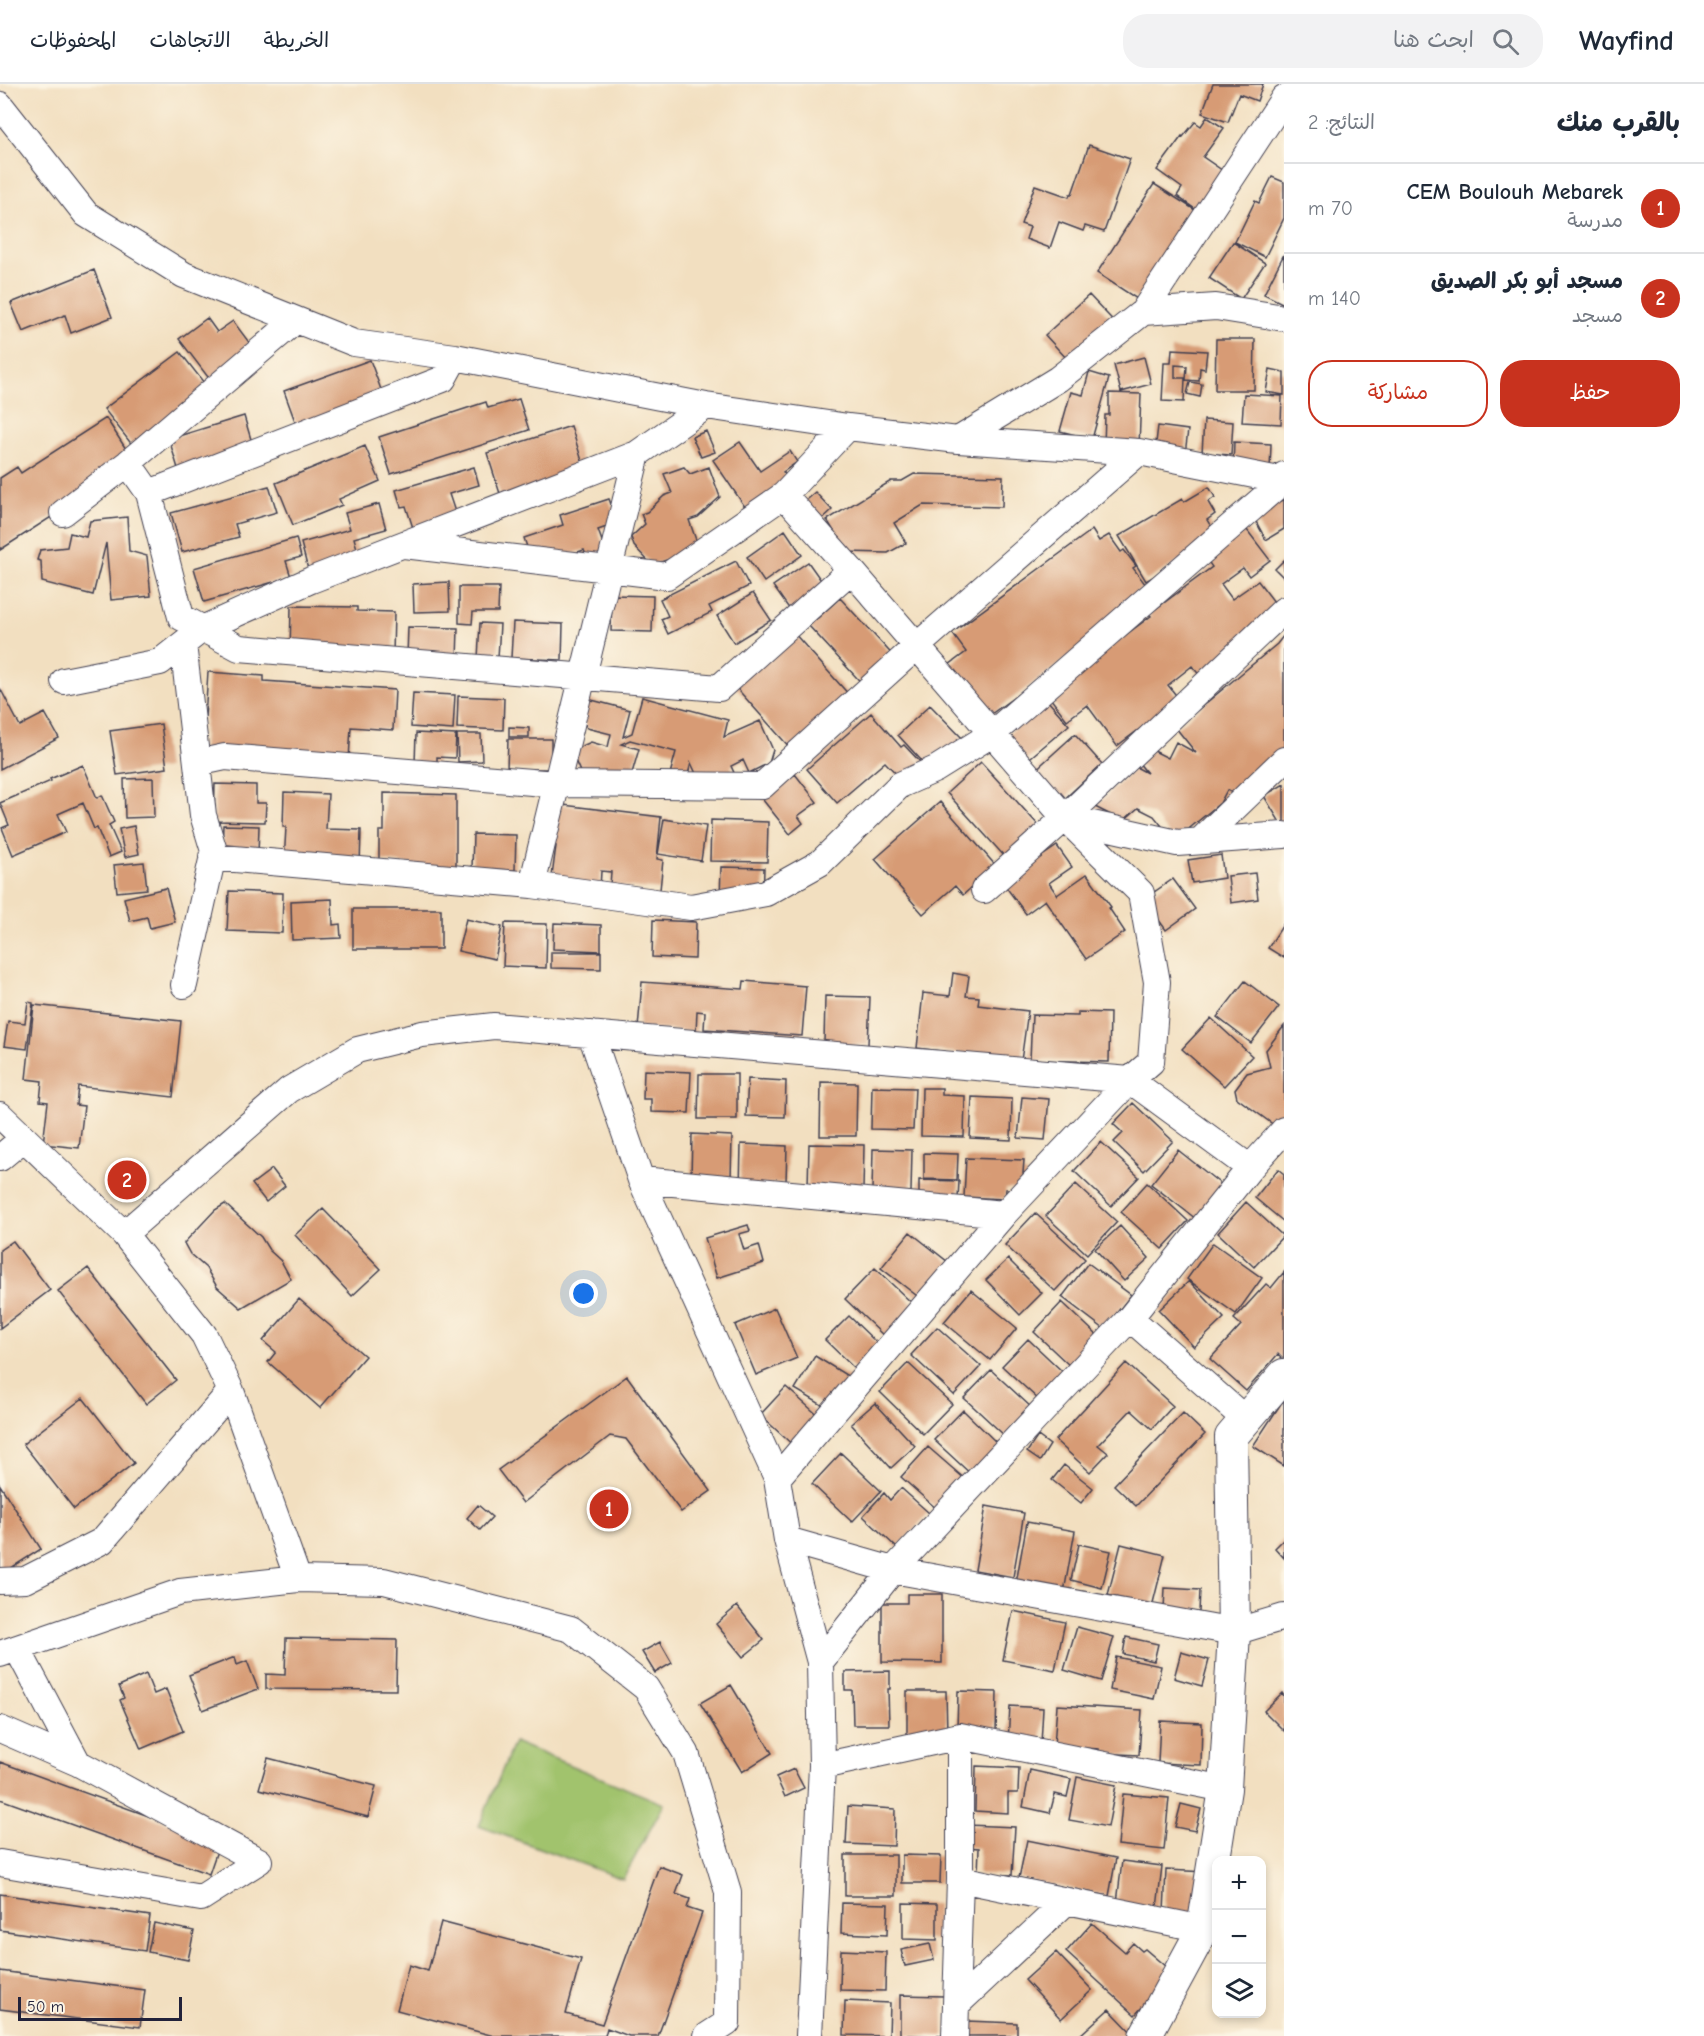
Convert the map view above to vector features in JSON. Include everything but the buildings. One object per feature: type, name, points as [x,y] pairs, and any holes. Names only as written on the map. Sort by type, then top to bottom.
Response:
[{"type":"street","points":[[958,440],[1058,379],[1143,312],[1284,98]]},
{"type":"street","points":[[0,105],[86,214],[184,275],[354,343],[455,357],[706,406],[848,427],[958,440],[1139,452],[1284,479]]},
{"type":"street","points":[[1143,312],[1216,307],[1284,318]]},
{"type":"street","points":[[63,513],[128,463],[296,320]]},
{"type":"street","points":[[149,493],[444,379],[455,357]]},
{"type":"street","points":[[64,681],[160,662],[192,636],[311,580],[637,454],[706,406]]},
{"type":"street","points":[[401,545],[667,576],[784,495],[848,427]]},
{"type":"street","points":[[197,764],[225,757],[556,784],[762,786],[917,646],[1139,452]]},
{"type":"street","points":[[532,885],[637,454]]},
{"type":"street","points":[[128,463],[149,493],[180,617],[192,636],[197,764],[203,815],[214,851],[184,986]]},
{"type":"street","points":[[212,857],[532,885],[691,907],[766,893],[820,863],[900,785],[936,769],[992,734],[1284,479]]},
{"type":"street","points":[[777,1478],[1004,1214],[1130,1080],[1150,1062],[1157,982],[1141,893],[1065,818],[784,495]]},
{"type":"street","points":[[192,636],[239,648],[719,687],[851,570]]},
{"type":"street","points":[[984,890],[1065,818],[1284,610]]},
{"type":"street","points":[[1200,841],[1284,760]]},
{"type":"street","points":[[1065,818],[1177,843],[1284,835]]},
{"type":"street","points":[[124,1234],[289,1090],[357,1050],[422,1034],[494,1026],[1130,1080],[1250,1167]]},
{"type":"street","points":[[591,1034],[641,1180],[777,1478],[787,1540],[820,1662],[822,1766],[809,2036]]},
{"type":"street","points":[[0,1115],[124,1234],[204,1335],[231,1391],[298,1579]]},
{"type":"street","points":[[820,1662],[892,1570],[1130,1318],[1250,1167],[1284,1130]]},
{"type":"street","points":[[0,1158],[24,1138]]},
{"type":"street","points":[[641,1180],[1004,1214]]},
{"type":"street","points":[[1130,1318],[1246,1420]]},
{"type":"street","points":[[1145,2036],[1203,1929],[1225,1789],[1234,1632],[1231,1437],[1284,1375]]},
{"type":"street","points":[[0,1581],[25,1580],[102,1541],[231,1391]]},
{"type":"street","points":[[787,1540],[892,1570],[1234,1632],[1284,1617]]},
{"type":"street","points":[[78,1763],[8,1651],[180,1592],[298,1579],[384,1581],[572,1629],[646,1688],[686,1753],[728,1892],[722,2032]]},
{"type":"street","points":[[0,1729],[78,1763],[259,1861],[201,1898],[0,1863]]},
{"type":"street","points":[[822,1766],[960,1736],[1225,1789]]},
{"type":"street","points":[[955,2036],[960,1879],[960,1736]]},
{"type":"street","points":[[960,1879],[1203,1929]]},
{"type":"street","points":[[957,2004],[1067,1901]]},
{"type":"green space","points":[[514,1742],[664,1804],[623,1879],[479,1826]]},
{"type":"place","name":"مسجد أبو بكر الصديق","points":[[127,1180]]},
{"type":"place","name":"CEM Boulouh Mebarek","points":[[609,1509]]}]
